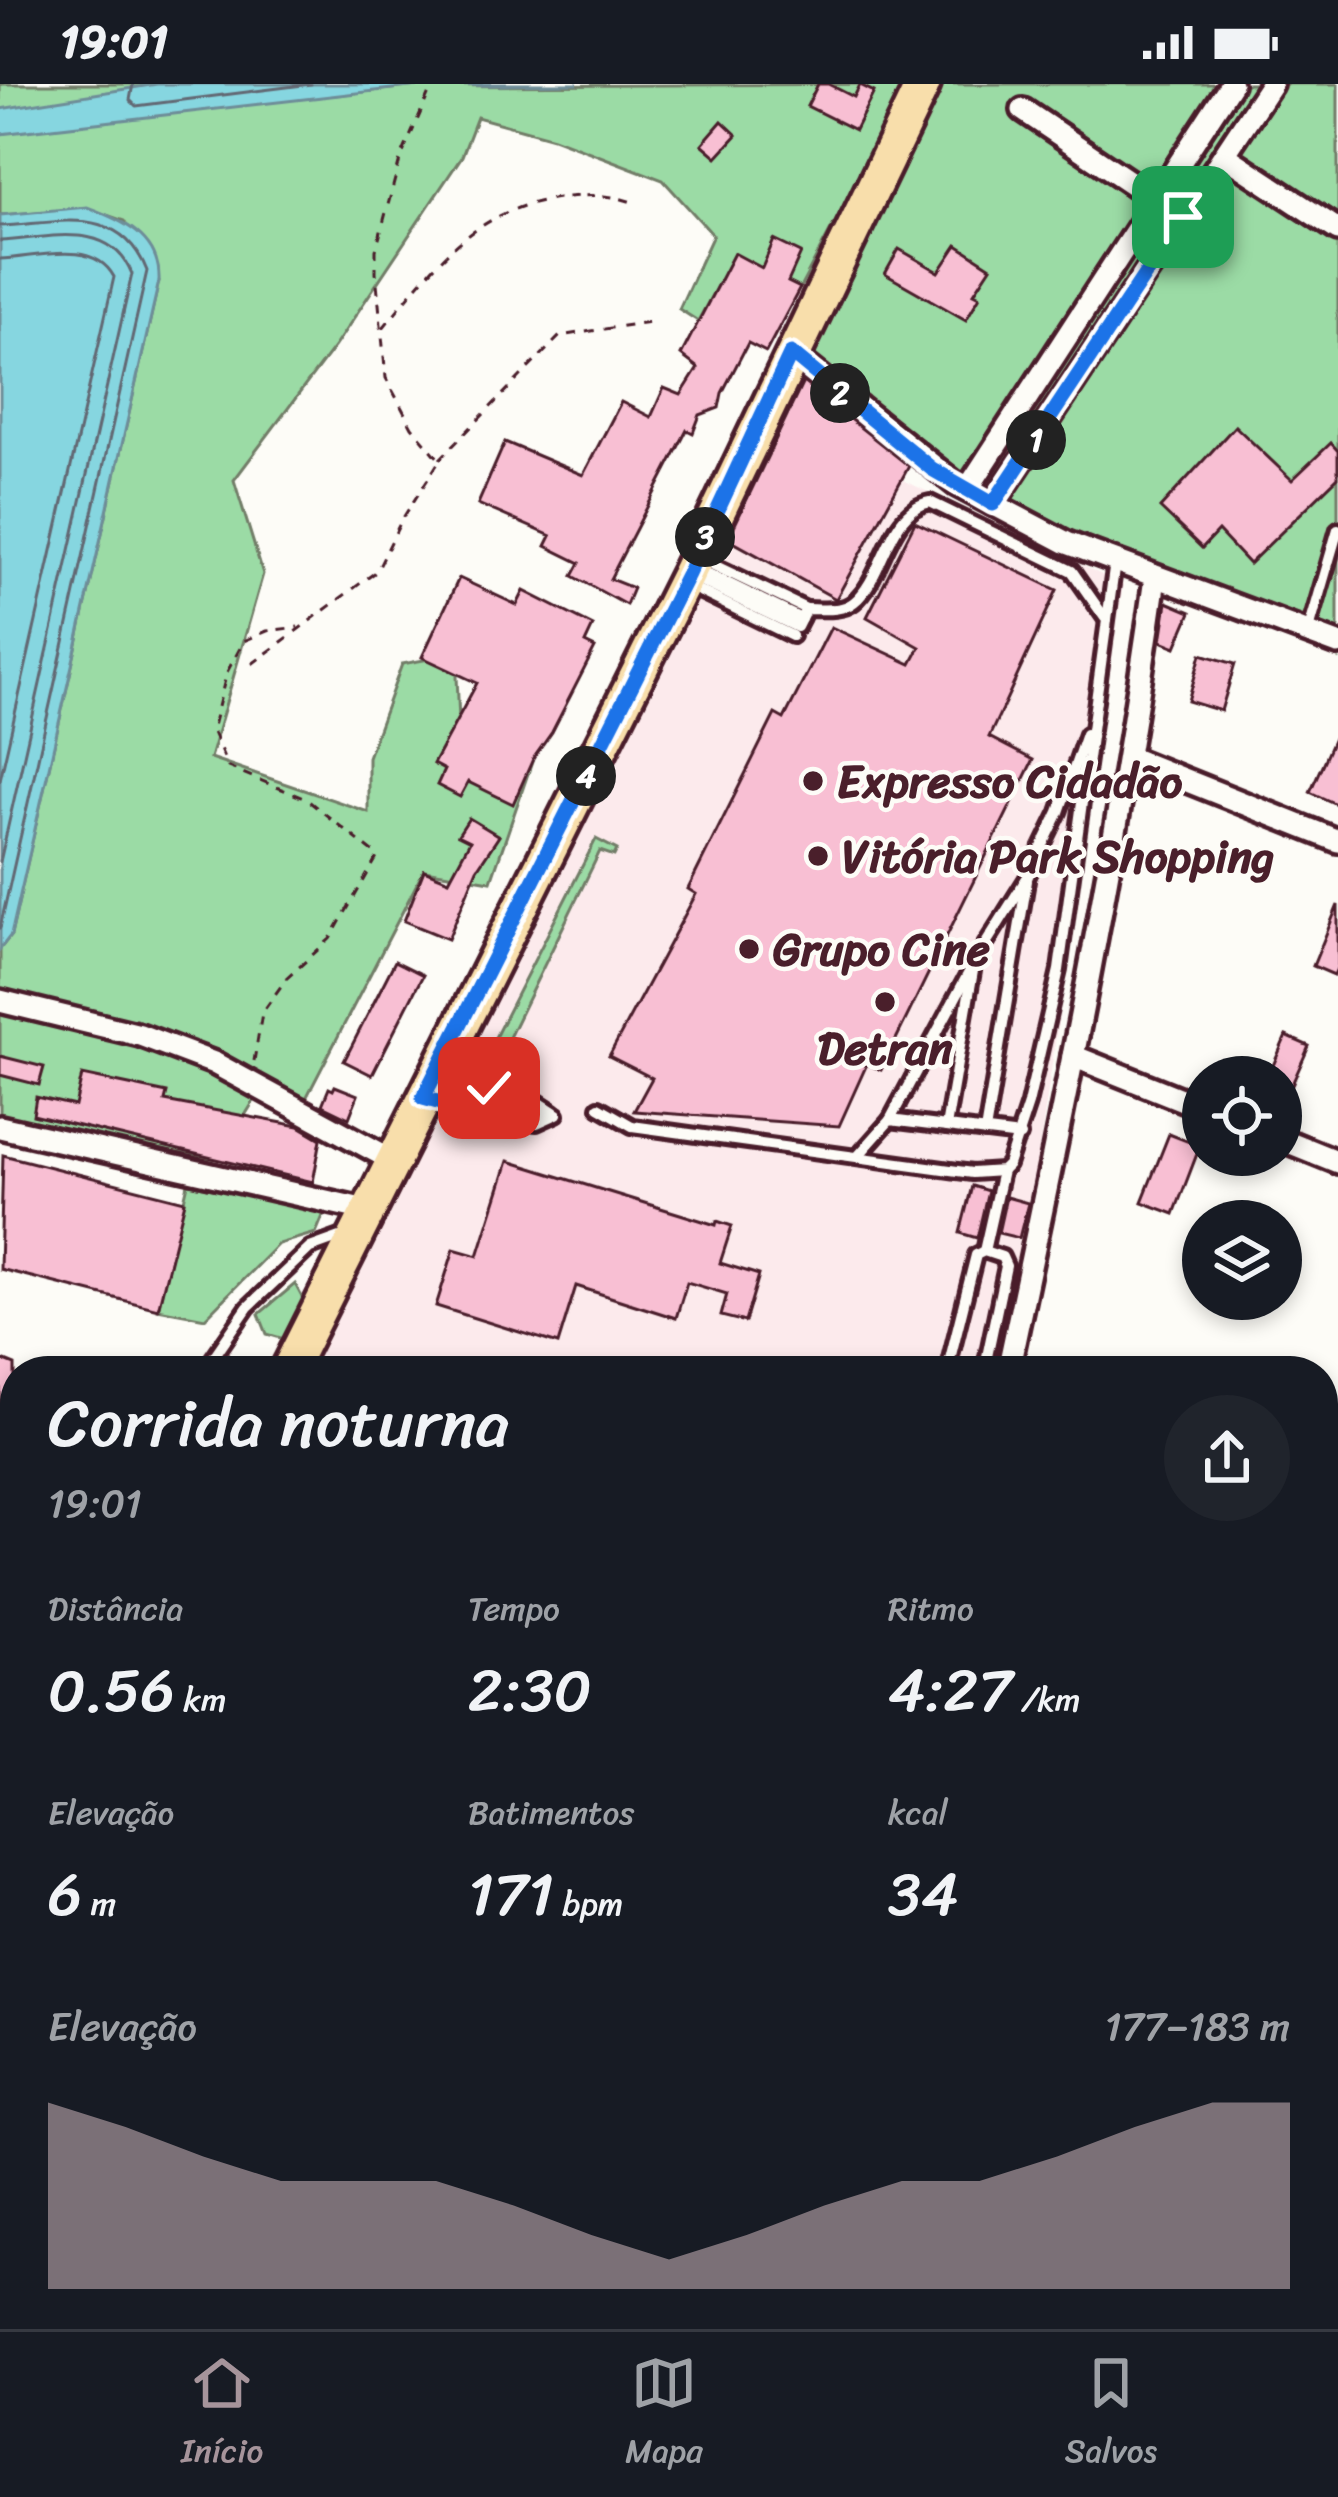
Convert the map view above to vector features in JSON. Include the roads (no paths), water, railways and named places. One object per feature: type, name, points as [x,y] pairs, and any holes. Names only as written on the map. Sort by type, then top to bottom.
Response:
[{"type":"main road","points":[[295,1356],[392,1160],[434,1101],[922,84]]},
{"type":"street","points":[[967,490],[1231,84]]},
{"type":"street","points":[[993,504],[1271,84]]},
{"type":"street","points":[[1023,110],[1183,217]]},
{"type":"street","points":[[1224,155],[1338,230]]},
{"type":"street","points":[[1067,335],[1094,351]]},
{"type":"street","points":[[791,353],[932,469],[993,504],[1067,543],[1338,644]]},
{"type":"street","points":[[1011,1356],[1130,758],[1155,578]]},
{"type":"street","points":[[1130,758],[1338,841]]},
{"type":"street","points":[[0,1000],[140,1035],[244,1079],[392,1160]]},
{"type":"street","points":[[1073,1056],[1182,1100]]},
{"type":"street","points":[[0,1126],[361,1221]]},
{"type":"street","points":[[1302,1147],[1338,1162]]},
{"type":"lane","points":[[690,570],[799,623],[852,604],[908,514],[930,502],[1072,571],[1106,618]]},
{"type":"lane","points":[[1308,633],[1338,529]]},
{"type":"lane","points":[[951,1356],[976,1256],[984,1251],[1002,1171],[1021,1136],[1059,970],[1115,562]]},
{"type":"lane","points":[[690,570],[799,623]]},
{"type":"lane","points":[[858,1156],[890,1120],[975,961],[1027,878],[1059,812],[1096,705]]},
{"type":"lane","points":[[985,1132],[1027,878]]},
{"type":"lane","points":[[946,1127],[975,961]]},
{"type":"lane","points":[[434,1101],[459,1096],[488,1108],[537,1123],[557,1114],[537,1101],[488,1108],[463,1116],[434,1101]]},
{"type":"lane","points":[[599,1107],[632,1126],[973,1173],[1002,1171]]},
{"type":"lane","points":[[890,1120],[1021,1136]]},
{"type":"lane","points":[[214,1356],[248,1307],[310,1248],[361,1221]]},
{"type":"lane","points":[[984,1251],[1002,1258],[1006,1266],[987,1356]]},
{"type":"water","points":[[157,84],[578,84],[418,86],[0,134],[0,109]]},
{"type":"water","points":[[87,207],[137,232],[154,253],[159,281],[11,935],[0,949],[0,215]]},
{"type":"place","name":"Expresso Cidadão","points":[[813,781]]},
{"type":"place","name":"Vitória Park Shopping","points":[[818,856]]},
{"type":"place","name":"Grupo Cine","points":[[749,949]]},
{"type":"place","name":"Detran","points":[[885,1002]]}]
